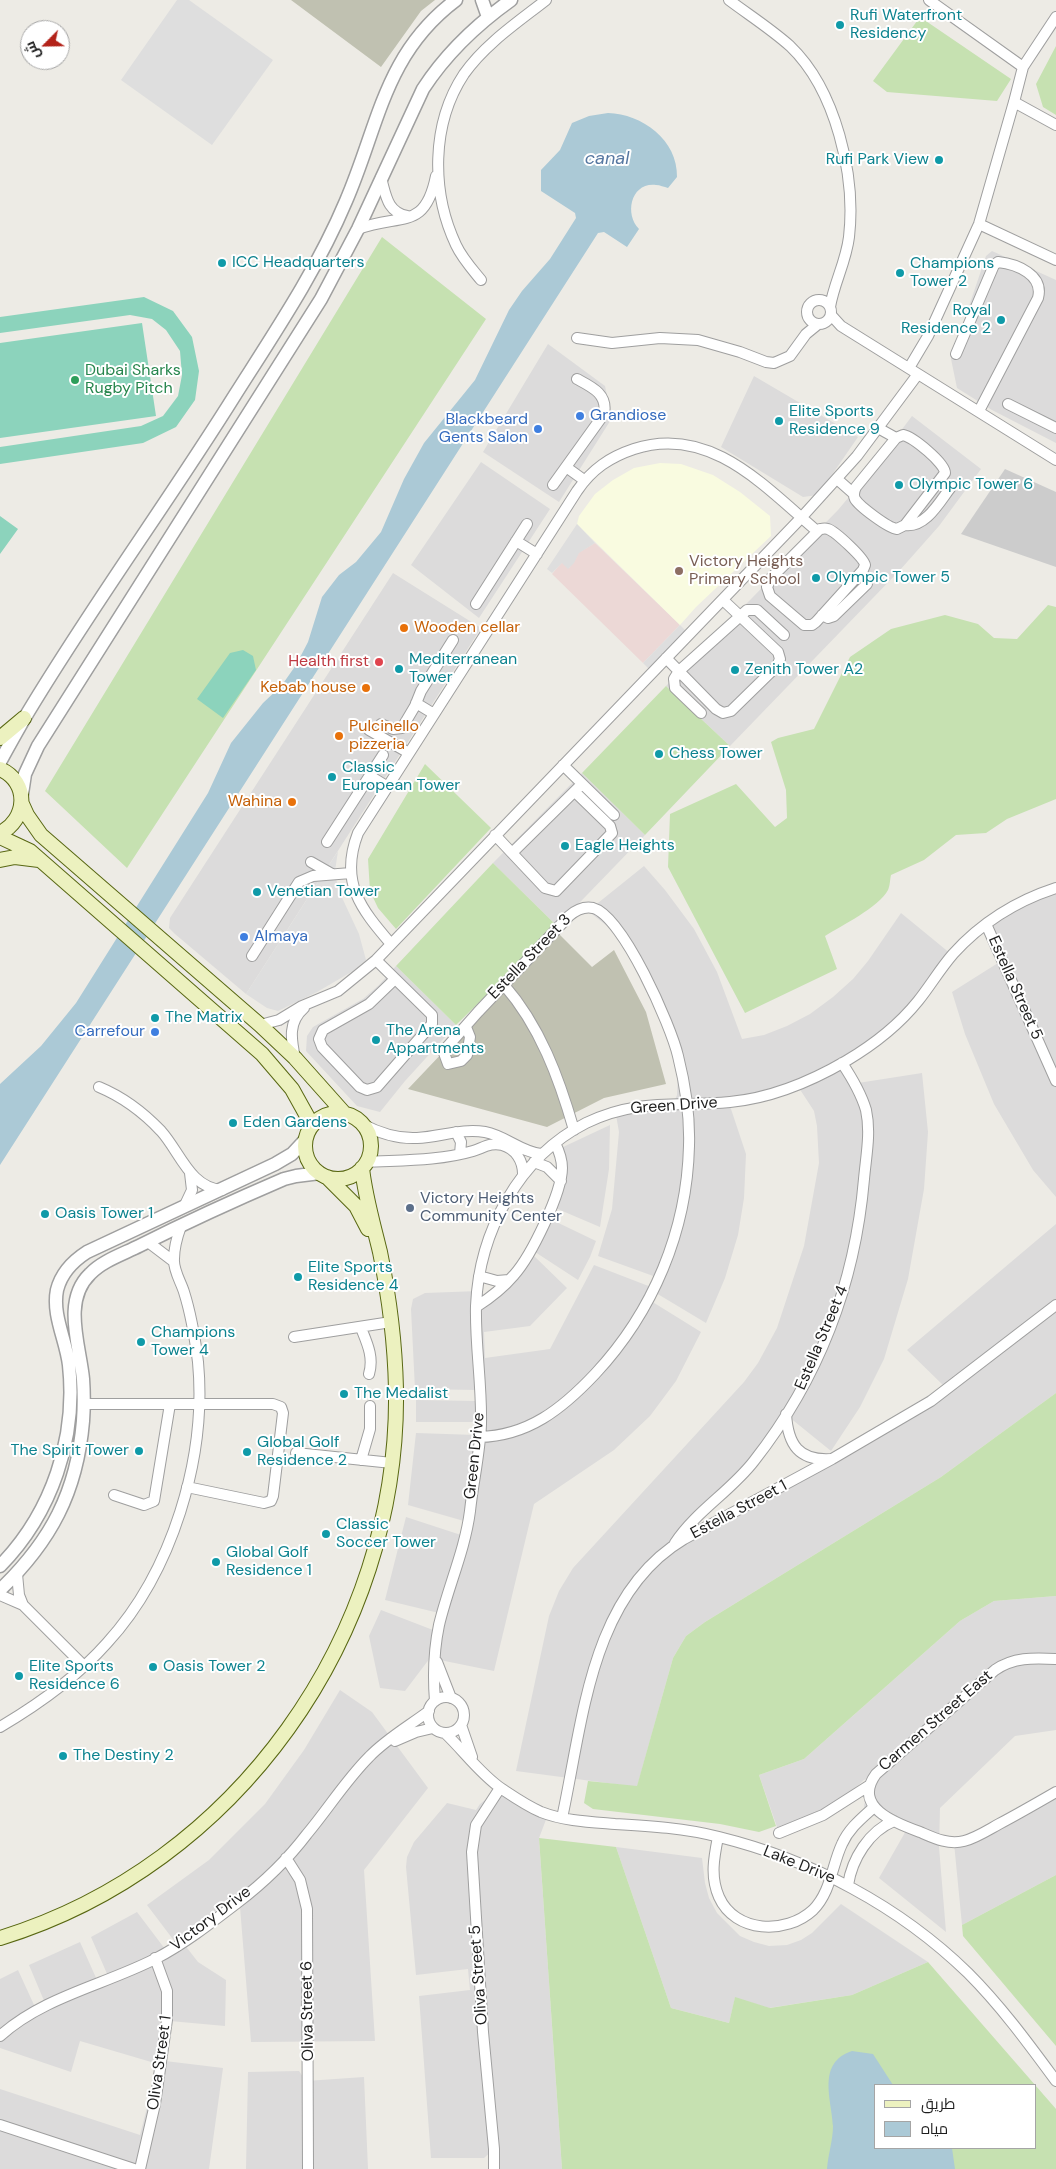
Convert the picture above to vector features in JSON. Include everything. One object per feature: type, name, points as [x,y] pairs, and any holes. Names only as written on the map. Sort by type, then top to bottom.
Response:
[{"type":"main road","points":[[0,738],[24,718]]},
{"type":"main road","points":[[0,770],[15,780],[27,815],[41,835],[260,1025],[295,1058],[344,1113],[357,1119],[367,1130],[371,1146],[364,1165],[366,1198],[380,1252],[391,1322],[396,1390],[392,1462],[382,1528],[372,1563],[346,1630],[309,1699],[284,1735],[258,1768],[228,1800],[162,1856],[88,1902],[49,1920],[0,1938]]},
{"type":"main road","points":[[0,833],[16,821],[22,799]]},
{"type":"main road","points":[[0,837],[20,846],[41,860],[272,1065],[296,1094],[312,1125]]},
{"type":"main road","points":[[0,860],[15,857],[41,860]]},
{"type":"main road","points":[[344,1113],[326,1114],[312,1125],[305,1140],[308,1159],[356,1206],[380,1252]]},
{"type":"main road","points":[[323,1175],[346,1178],[364,1165]]},
{"type":"street","points":[[0,762],[24,718],[190,467],[308,280],[347,199],[387,87],[399,63],[432,21],[456,0]]},
{"type":"street","points":[[482,0],[488,17]]},
{"type":"street","points":[[22,799],[25,774],[33,755],[184,512],[312,314],[337,270],[358,229],[411,111],[432,75],[453,48],[488,17],[511,0]]},
{"type":"street","points":[[358,229],[378,222],[410,217],[420,213],[430,202],[438,168],[439,143],[444,118],[452,95],[465,73],[480,54],[546,0]]},
{"type":"street","points":[[577,338],[612,343],[660,338],[698,340],[774,363],[790,356],[806,334],[822,318],[847,250],[850,208],[845,161],[833,116],[815,77],[803,61],[790,47],[729,0]]},
{"type":"street","points":[[929,0],[1023,67]]},
{"type":"street","points":[[909,368],[928,336],[979,224],[1023,67],[1056,17]]},
{"type":"street","points":[[1014,102],[1056,125]]},
{"type":"street","points":[[438,168],[451,234],[463,257],[480,280]]},
{"type":"street","points":[[381,178],[392,209],[410,217]]},
{"type":"street","points":[[979,224],[1056,260]]},
{"type":"street","points":[[956,354],[994,265],[998,262],[1004,263],[1034,276],[1039,289],[1038,298],[979,411]]},
{"type":"street","points":[[833,288],[820,300],[812,301],[807,307],[822,318],[841,326],[1056,460]]},
{"type":"street","points":[[820,300],[822,318]]},
{"type":"street","points":[[260,1025],[279,1020],[338,991],[376,960],[801,518],[837,479],[918,374]]},
{"type":"street","points":[[553,486],[601,418],[605,409],[600,394],[577,378]]},
{"type":"street","points":[[1008,404],[1056,428]]},
{"type":"street","points":[[878,428],[896,438]]},
{"type":"street","points":[[903,436],[910,438],[945,468],[944,476],[905,525],[897,529],[888,526],[856,501],[854,494],[856,487],[896,438],[903,436]]},
{"type":"street","points":[[391,944],[360,905],[352,885],[351,856],[358,833],[584,480],[608,459],[644,445],[664,443],[685,444],[705,448],[724,456],[741,467],[817,531]]},
{"type":"street","points":[[184,512],[177,504],[176,497],[190,467]]},
{"type":"street","points":[[566,467],[584,480]]},
{"type":"street","points":[[837,479],[854,494]]},
{"type":"street","points":[[905,525],[913,526],[923,522],[951,487]]},
{"type":"street","points":[[476,604],[527,524]]},
{"type":"street","points":[[826,529],[832,532],[862,558],[865,566],[822,616],[812,624],[801,623],[768,594],[767,587],[771,578],[817,531],[826,529]]},
{"type":"street","points":[[516,541],[537,554]]},
{"type":"street","points":[[757,565],[771,578]]},
{"type":"street","points":[[822,616],[828,618],[834,616],[867,584]]},
{"type":"street","points":[[666,658],[719,711],[731,711],[777,666],[780,659],[778,652],[723,600]]},
{"type":"street","points":[[701,713],[675,688],[674,679],[679,671],[739,615],[751,609],[758,610],[784,635]]},
{"type":"street","points":[[381,724],[393,729],[399,729],[404,725],[421,691],[453,640]]},
{"type":"street","points":[[416,703],[434,714]]},
{"type":"street","points":[[369,730],[409,754]]},
{"type":"street","points":[[327,842],[383,755]]},
{"type":"street","points":[[563,765],[614,815]]},
{"type":"street","points":[[370,776],[388,787]]},
{"type":"street","points":[[512,853],[582,784]]},
{"type":"street","points":[[495,835],[545,888],[552,891],[560,888],[612,833],[610,826],[575,792]]},
{"type":"street","points":[[311,862],[332,874]]},
{"type":"street","points":[[252,956],[299,882],[313,876],[351,873]]},
{"type":"street","name":"Green Drive","points":[[436,1701],[436,1654],[440,1623],[468,1524],[479,1437],[480,1390],[476,1307],[480,1276],[487,1244],[498,1217],[523,1174],[555,1142],[574,1130],[608,1114],[632,1107],[728,1102],[768,1096],[798,1085],[842,1063],[878,1040],[895,1025],[916,1004],[953,954],[986,924],[1017,903],[1056,888]]},
{"type":"street","name":"Estella Street 3","points":[[466,1027],[478,1012],[574,912],[586,908],[598,910],[614,927],[629,948],[654,991],[678,1055],[686,1103]]},
{"type":"street","name":"Estella Street 5","points":[[986,924],[1056,1081]]},
{"type":"street","points":[[376,960],[432,1015],[433,1022],[377,1087],[367,1090],[360,1087],[322,1048],[320,1034],[368,1004],[395,979]]},
{"type":"street","points":[[504,985],[524,1010],[539,1037],[560,1084],[574,1130]]},
{"type":"street","points":[[295,1058],[291,1031],[293,1023],[296,1016],[309,1005]]},
{"type":"street","name":"Estella Street 4","points":[[673,1546],[684,1531],[744,1474],[786,1414],[809,1374],[840,1304],[849,1275],[860,1220],[868,1125],[862,1098],[842,1063]]},
{"type":"street","points":[[99,1087],[117,1094],[148,1118],[172,1144],[190,1172],[203,1185],[222,1190]]},
{"type":"street","points":[[479,1437],[496,1437],[514,1433],[530,1427],[551,1412],[589,1380],[605,1363],[646,1305],[671,1249],[684,1190],[689,1146],[686,1103]]},
{"type":"street","points":[[362,1124],[379,1133],[396,1137],[416,1138],[456,1132],[486,1132],[505,1139],[529,1152],[538,1158],[560,1181]]},
{"type":"street","points":[[456,1132],[461,1142],[460,1154]]},
{"type":"street","points":[[0,1566],[25,1537],[38,1518],[48,1497],[64,1452],[69,1413],[70,1381],[66,1348],[56,1312],[57,1290],[61,1280],[74,1261],[86,1252],[222,1190],[284,1159],[299,1148],[305,1140]]},
{"type":"street","points":[[476,1307],[509,1280],[532,1247],[556,1196],[560,1181],[562,1161],[555,1142]]},
{"type":"street","points":[[364,1165],[460,1154],[487,1145],[501,1145],[515,1153],[521,1160],[523,1174]]},
{"type":"street","points":[[184,1207],[192,1190],[190,1172]]},
{"type":"street","points":[[0,1590],[17,1574],[44,1542],[64,1504],[78,1461],[84,1404],[83,1380],[74,1316],[80,1288],[84,1281],[96,1268],[181,1226],[284,1179],[296,1176],[323,1175]]},
{"type":"street","points":[[0,1727],[57,1689],[107,1644],[145,1591],[166,1548],[188,1487],[197,1437],[199,1404],[196,1348],[184,1293],[173,1261],[181,1226]]},
{"type":"street","points":[[148,1242],[173,1261]]},
{"type":"street","points":[[480,1276],[497,1281],[509,1280]]},
{"type":"street","name":"Estella Street 1","points":[[562,1818],[590,1686],[608,1628],[626,1595],[638,1580],[673,1546],[832,1459],[931,1401],[1056,1305]]},
{"type":"street","points":[[294,1338],[391,1322]]},
{"type":"street","points":[[361,1328],[370,1353],[371,1367],[369,1374]]},
{"type":"street","points":[[84,1404],[273,1404],[281,1407],[283,1413],[271,1501],[264,1503],[188,1487]]},
{"type":"street","points":[[114,1495],[144,1505],[154,1501],[170,1404]]},
{"type":"street","points":[[361,1460],[370,1429],[370,1406]]},
{"type":"street","points":[[786,1414],[788,1433],[796,1448],[811,1458],[832,1459]]},
{"type":"street","points":[[296,1453],[392,1462]]},
{"type":"street","points":[[17,1574],[18,1590],[23,1605]]},
{"type":"street","points":[[0,1595],[23,1605],[84,1666]]},
{"type":"street","name":"Green Drive","points":[[436,1654],[451,1698]]},
{"type":"street","name":"Carmen Street East","points":[[874,1807],[870,1798],[870,1786],[876,1774],[995,1670],[1012,1661],[1021,1659],[1056,1659]]},
{"type":"street","points":[[440,1698],[451,1698],[457,1701],[463,1712],[461,1724],[452,1732],[446,1733],[433,1728],[430,1723],[429,1711],[440,1698]]},
{"type":"street","name":"Victory Drive","points":[[0,2036],[34,2011],[156,1958],[188,1939],[238,1902],[286,1858],[306,1836],[363,1763],[380,1747],[429,1711]]},
{"type":"street","name":"Lake Drive","points":[[461,1724],[465,1740],[478,1769]]},
{"type":"street","name":"Victory Drive","points":[[380,1747],[416,1732],[433,1728]]},
{"type":"street","name":"Lake Drive","points":[[446,1733],[478,1769],[500,1788],[540,1812],[562,1818],[657,1827],[718,1837],[785,1858],[848,1885],[911,1925],[967,1973],[1008,2018],[1056,2081]]},
{"type":"street","points":[[779,1834],[823,1815],[870,1786]]},
{"type":"street","name":"Oliva Street 5","points":[[494,2169],[472,1852],[476,1825],[500,1788]]},
{"type":"street","points":[[718,1837],[714,1861],[715,1885],[725,1907],[744,1922],[766,1927],[791,1923],[802,1918],[821,1900],[845,1838],[858,1821],[874,1807],[887,1818],[943,1841],[963,1841],[977,1836],[1056,1792]]},
{"type":"street","points":[[848,1885],[853,1863],[874,1833],[894,1821]]},
{"type":"street","name":"Oliva Street 6","points":[[286,1858],[300,1880],[307,1909],[308,2169]]},
{"type":"street","name":"Oliva Street 1","points":[[140,2169],[155,2104],[167,2020],[166,1990],[156,1958]]},
{"type":"street","points":[[0,2124],[134,2169]]},
{"type":"shaded area","points":[[177,0],[189,0],[273,60],[212,145],[121,80]]},
{"type":"shaded area","points":[[291,0],[435,0],[421,11],[381,67]]},
{"type":"shaded area","points":[[992,251],[1056,280],[1056,443],[992,410],[957,388],[951,359],[986,256]]},
{"type":"shaded area","points":[[548,344],[605,386],[612,418],[559,502],[483,452]]},
{"type":"shaded area","points":[[754,376],[858,437],[818,495],[803,497],[721,447]]},
{"type":"shaded area","points":[[912,416],[981,469],[939,526],[900,570],[730,746],[666,686],[838,510],[870,472]]},
{"type":"shaded area","points":[[481,462],[550,509],[479,618],[411,565]]},
{"type":"shaded area","name":"Victory Heights Primary School","points":[[660,463],[681,464],[713,475],[740,492],[770,516],[771,536],[696,607],[680,625],[577,524],[579,516],[595,494],[613,480],[634,468]]},
{"type":"shaded area","points":[[1005,469],[1056,492],[1056,567],[961,534]]},
{"type":"shaded area","points":[[577,524],[595,543],[579,553],[574,563],[568,569],[562,563],[552,573],[547,569]]},
{"type":"shaded area","points":[[595,543],[680,625],[643,663],[552,574],[562,562],[569,568],[578,553]]},
{"type":"shaded area","points":[[393,573],[481,628],[246,994],[169,928],[170,918]]},
{"type":"shaded area","points":[[680,625],[690,635],[652,672],[643,663]]},
{"type":"shaded area","points":[[582,773],[645,835],[557,926],[493,863]]},
{"type":"shaded area","points":[[338,851],[335,871],[338,889],[359,934],[366,960],[353,971],[317,992],[278,1011],[267,1008],[246,994]]},
{"type":"shaded area","points":[[644,866],[665,890],[694,929],[717,972],[742,1039],[764,1035],[787,1026],[810,1014],[833,997],[853,979],[868,961],[901,913],[951,954],[895,1025],[846,1062],[858,1083],[922,1073],[928,1132],[924,1189],[908,1279],[884,1359],[860,1407],[831,1451],[789,1417],[680,1540],[912,1409],[945,1387],[907,1350],[1056,1224],[1056,1393],[941,1477],[705,1622],[686,1636],[673,1658],[637,1787],[516,1771],[549,1616],[559,1591],[573,1568],[744,1382],[758,1363],[777,1328],[804,1246],[819,1163],[817,1126],[814,1111],[799,1088],[730,1106],[746,1154],[744,1198],[738,1235],[725,1278],[706,1323],[656,1293],[651,1301],[701,1332],[676,1381],[650,1416],[614,1450],[534,1504],[494,1671],[430,1658],[405,1691],[380,1688],[369,1636],[381,1610],[433,1630],[439,1613],[385,1600],[406,1517],[461,1535],[464,1521],[408,1505],[416,1433],[476,1435],[477,1422],[416,1422],[416,1400],[477,1401],[477,1390],[415,1389],[411,1309],[413,1299],[425,1293],[479,1291],[480,1311],[532,1254],[567,1288],[530,1326],[484,1332],[485,1358],[550,1349],[594,1265],[651,1287],[656,1277],[598,1256],[612,1209],[619,1132],[616,1115],[675,1100],[677,1095],[678,1073],[666,1029],[639,973],[611,929],[588,911]]},
{"type":"shaded area","points":[[1056,883],[1056,1197],[1033,1170],[994,1104],[965,1034],[952,992],[998,963],[983,919],[1016,900]]},
{"type":"shaded area","points":[[557,932],[592,967],[614,950],[646,1012],[666,1084],[604,1098],[547,1127],[408,1089]]},
{"type":"shaded area","points":[[396,966],[456,1025],[405,1081],[380,1112],[357,1106],[306,1051],[307,1036],[313,1027],[363,999]]},
{"type":"shaded area","points":[[610,1125],[609,1169],[600,1227],[553,1207],[561,1148]]},
{"type":"shaded area","points":[[548,1218],[596,1241],[578,1280],[532,1250]]},
{"type":"shaded area","points":[[1056,1596],[1056,1730],[1015,1736],[940,1808],[939,1847],[946,1932],[879,1878],[907,1829],[881,1815],[870,1816],[865,1811],[864,1805],[876,1776],[864,1780],[843,1799],[778,1830],[759,1775],[804,1759],[960,1621],[994,1601]]},
{"type":"shaded area","points":[[340,1690],[372,1712],[428,1788],[364,1870],[375,2041],[251,2042],[240,1907],[184,1944],[198,1962],[226,1980],[225,2026],[170,2021],[165,2061],[223,2068],[209,2169],[0,2169],[0,2089],[140,2135],[158,2064],[80,2041],[71,2072],[0,2048],[0,1979],[18,1970],[35,2007],[45,2003],[29,1965],[80,1942],[97,1980],[108,1976],[91,1937],[137,1912],[165,1949],[175,1942],[147,1905],[209,1860],[265,1804],[304,1750]]},
{"type":"shaded area","points":[[495,1792],[547,1817],[539,1838],[562,2169],[488,2169],[493,2150],[484,2158],[431,2158],[419,1996],[470,1990],[468,1969],[416,1975],[406,1867],[407,1857],[414,1842],[447,1803],[476,1810],[480,1804]]},
{"type":"shaded area","points":[[1056,1794],[1056,1875],[962,1925],[954,1843]]},
{"type":"shaded area","points":[[616,1847],[702,1858],[709,1898],[717,1913],[740,1936],[754,1942],[769,1946],[787,1945],[801,1940],[812,1933],[841,1904],[928,1962],[852,1995],[769,2008],[735,1998],[729,2023],[671,2008]]},
{"type":"shaded area","points":[[299,2071],[306,2081],[364,2077],[368,2169],[246,2169],[248,2072]]},
{"type":"green space","points":[[920,17],[1011,79],[997,101],[887,92],[873,81]]},
{"type":"green space","points":[[1056,46],[1056,115],[1043,107],[1036,84]]},
{"type":"green space","points":[[382,237],[486,319],[127,868],[45,791]]},
{"type":"green space","points":[[144,297],[173,311],[192,337],[199,371],[195,400],[176,427],[143,443],[0,464],[0,447],[141,426],[163,416],[178,396],[182,375],[180,351],[166,330],[152,319],[130,315],[0,333],[0,317]]},
{"type":"green space","name":"Dubai Sharks Rugby Pitch","points":[[142,323],[156,416],[0,438],[0,343]]},
{"type":"green space","points":[[0,516],[18,529],[0,554]]},
{"type":"green space","points":[[1048,605],[1056,607],[1056,799],[1007,819],[986,833],[956,835],[924,860],[891,875],[888,890],[877,903],[825,936],[837,969],[745,1013],[668,867],[670,814],[736,784],[775,827],[787,818],[786,790],[771,742],[778,738],[814,729],[850,657],[891,629],[945,615],[978,624],[994,638],[1017,639]]},
{"type":"green space","points":[[243,650],[253,656],[256,670],[223,718],[197,699],[230,653]]},
{"type":"green space","points":[[666,686],[730,746],[645,835],[582,773]]},
{"type":"green space","points":[[425,764],[491,828],[396,929],[378,908],[370,891],[368,859]]},
{"type":"green space","points":[[493,863],[557,926],[456,1025],[396,966]]},
{"type":"green space","points":[[1056,1393],[1056,1596],[994,1601],[960,1621],[804,1759],[759,1775],[776,1826],[759,1832],[720,1824],[593,1809],[584,1803],[588,1781],[637,1786],[673,1658],[686,1636],[705,1622],[941,1477]]},
{"type":"green space","points":[[539,1838],[616,1847],[671,2008],[729,2023],[735,1997],[770,2008],[852,1995],[928,1962],[1034,2084],[874,2084],[874,2149],[1036,2149],[1036,2086],[1056,2109],[1056,2169],[562,2169]]},
{"type":"green space","points":[[1056,1875],[1056,2046],[963,1936],[962,1925]]},
{"type":"water","name":"canal","points":[[608,113],[633,118],[656,132],[665,141],[671,152],[676,164],[677,177],[668,188],[658,185],[647,185],[636,194],[632,200],[631,208],[634,223],[639,229],[627,247],[604,232],[598,233],[0,1165],[0,1084],[41,1046],[76,1003],[208,793],[231,743],[263,703],[282,685],[296,665],[308,642],[322,597],[339,575],[356,562],[381,532],[404,479],[424,443],[475,380],[509,310],[522,291],[550,259],[576,218],[575,213],[541,191],[541,170],[560,150],[572,123],[589,116]]},
{"type":"water","points":[[852,2051],[873,2054],[892,2084],[874,2084],[874,2149],[952,2149],[955,2169],[827,2169],[833,2126],[829,2094],[830,2073],[834,2064],[841,2057]]},
{"type":"place","name":"Rufi Waterfront Residency","points":[[840,25]]},
{"type":"place","name":"Rufi Park View","points":[[939,160]]},
{"type":"place","name":"ICC Headquarters","points":[[222,263]]},
{"type":"place","name":"Champions Tower 2","points":[[900,273]]},
{"type":"place","name":"Royal Residence 2","points":[[1001,320]]},
{"type":"place","name":"Dubai Sharks Rugby Pitch","points":[[75,380]]},
{"type":"place","name":"Grandiose","points":[[580,416]]},
{"type":"place","name":"Elite Sports Residence 9","points":[[779,421]]},
{"type":"place","name":"Blackbeard Gents Salon","points":[[538,429]]},
{"type":"place","name":"Olympic Tower 6","points":[[899,485]]},
{"type":"place","name":"Victory Heights Primary School","points":[[679,571]]},
{"type":"place","name":"Olympic Tower 5","points":[[816,578]]},
{"type":"place","name":"Wooden cellar","points":[[404,628]]},
{"type":"place","name":"Health first","points":[[379,662]]},
{"type":"place","name":"Mediterranean Tower","points":[[399,669]]},
{"type":"place","name":"Zenith Tower A2","points":[[735,670]]},
{"type":"place","name":"Kebab house","points":[[366,688]]},
{"type":"place","name":"Pulcinello pizzeria","points":[[339,736]]},
{"type":"place","name":"Chess Tower","points":[[659,754]]},
{"type":"place","name":"Classic European Tower","points":[[332,777]]},
{"type":"place","name":"Wahina","points":[[292,802]]},
{"type":"place","name":"Eagle Heights","points":[[565,846]]},
{"type":"place","name":"Venetian Tower","points":[[257,892]]},
{"type":"place","name":"Almaya","points":[[244,937]]},
{"type":"place","name":"The Matrix","points":[[155,1018]]},
{"type":"place","name":"Carrefour","points":[[155,1032]]},
{"type":"place","name":"The Arena Appartments","points":[[376,1040]]},
{"type":"place","name":"Eden Gardens","points":[[233,1123]]},
{"type":"place","name":"Victory Heights Community Center","points":[[410,1208]]},
{"type":"place","name":"Oasis Tower 1","points":[[45,1214]]},
{"type":"place","name":"Elite Sports Residence 4","points":[[298,1277]]},
{"type":"place","name":"Champions Tower 4","points":[[141,1342]]},
{"type":"place","name":"The Medalist","points":[[344,1394]]},
{"type":"place","name":"The Spirit Tower","points":[[139,1451]]},
{"type":"place","name":"Global Golf Residence 2","points":[[247,1452]]},
{"type":"place","name":"Classic Soccer Tower","points":[[326,1534]]},
{"type":"place","name":"Global Golf Residence 1","points":[[216,1562]]},
{"type":"place","name":"Oasis Tower 2","points":[[153,1667]]},
{"type":"place","name":"Elite Sports Residence 6","points":[[19,1676]]},
{"type":"place","name":"The Destiny 2","points":[[63,1756]]}]
